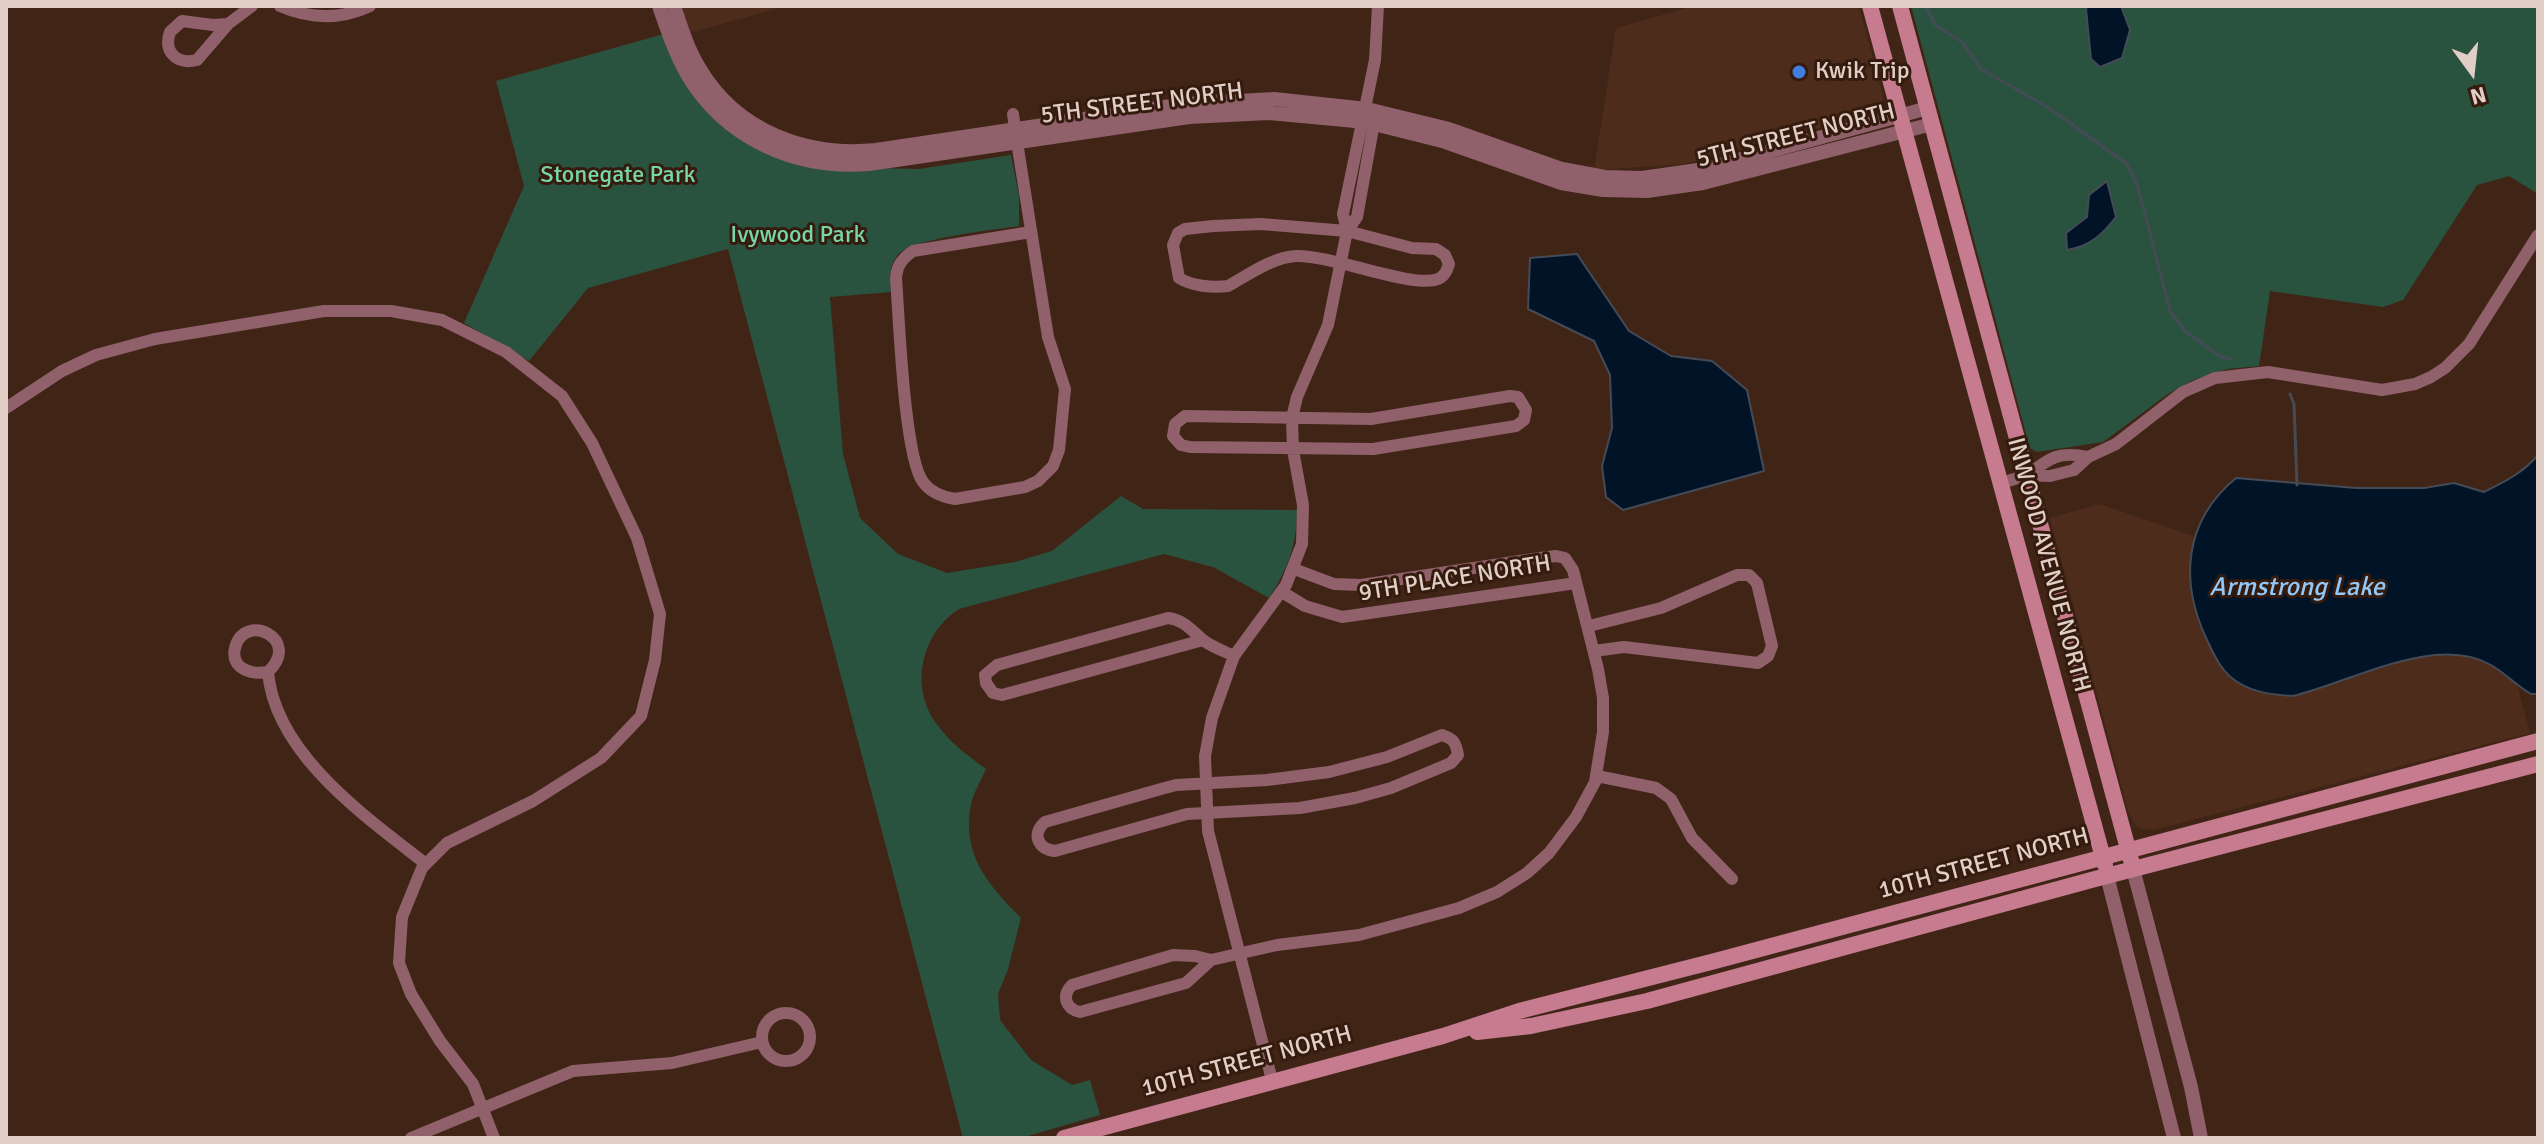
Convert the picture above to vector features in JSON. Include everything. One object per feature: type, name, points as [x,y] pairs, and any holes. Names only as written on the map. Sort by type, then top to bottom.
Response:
[{"type":"main road","name":"INWOOD AVENUE NORTH","points":[[1870,6],[2107,876]]},
{"type":"main road","name":"INWOOD AVENUE NORTH","points":[[1900,6],[2133,869]]},
{"type":"main road","name":"10TH STREET NORTH","points":[[1064,1138],[1443,1036],[1519,1011],[2538,741]]},
{"type":"main road","name":"10TH STREET NORTH","points":[[1443,1036],[1531,1026],[1626,1006],[2538,764]]},
{"type":"street","points":[[228,24],[182,21],[170,32],[167,41],[169,49],[179,60],[197,60],[228,24],[252,6]]},
{"type":"street","points":[[280,6],[300,14],[324,17],[348,14],[370,6]]},
{"type":"street","name":"5TH STREET NORTH","points":[[659,6],[677,55],[706,100],[739,131],[787,155],[821,164],[857,165],[1015,128]]},
{"type":"street","name":"5TH STREET NORTH","points":[[674,6],[694,59],[715,90],[744,118],[782,139],[826,151],[859,152],[1167,106],[1229,100],[1297,100],[1367,118],[1449,129],[1562,169],[1629,178],[1695,171],[1930,116]]},
{"type":"street","points":[[1272,1080],[1211,844],[1205,783],[1210,727],[1234,656],[1282,592],[1302,544],[1303,505],[1293,450],[1292,418],[1297,397],[1328,325],[1347,231],[1357,217],[1378,6]]},
{"type":"street","points":[[1015,128],[1048,337],[1065,389],[1059,450],[1053,466],[1038,481],[1025,487],[955,499],[944,497],[934,493],[922,481],[911,448],[897,267],[913,251],[1031,232]]},
{"type":"street","points":[[1261,224],[1347,231],[1412,248],[1436,249],[1445,255],[1449,264],[1446,273],[1438,279],[1421,280],[1340,261],[1293,256],[1280,259],[1228,286],[1218,287],[1187,283],[1179,278],[1173,245],[1178,233],[1185,229],[1261,224]]},
{"type":"street","points":[[2001,483],[2028,475],[2047,459],[2070,453],[2088,457],[2105,451],[2183,392],[2231,375],[2268,372],[2382,390],[2415,384],[2431,377],[2469,344],[2538,235]]},
{"type":"street","points":[[6,408],[62,371],[96,355],[155,339],[324,311],[391,311],[442,320],[506,352],[562,396],[592,443],[637,538],[660,614],[655,660],[641,716],[601,758],[533,801],[447,843],[426,864],[402,917],[399,963],[411,994],[440,1041],[473,1084],[494,1138]]},
{"type":"street","points":[[1510,396],[1518,397],[1526,410],[1524,420],[1516,426],[1398,446],[1293,450],[1181,445],[1173,436],[1173,430],[1185,416],[1380,419],[1510,396]]},
{"type":"street","name":"9TH PLACE NORTH","points":[[1282,592],[1305,606],[1342,617],[1576,583],[1569,563],[1565,558],[1556,556],[1361,585],[1334,584],[1294,569]]},
{"type":"street","points":[[1589,626],[1661,608],[1737,575],[1749,575],[1757,583],[1772,646],[1768,656],[1758,663],[1644,648],[1594,651]]},
{"type":"street","points":[[1211,960],[1195,977],[1173,987],[1080,1012],[1070,1008],[1066,1002],[1065,996],[1072,985],[1173,955],[1211,960],[1238,953],[1359,935],[1459,908],[1497,892],[1527,873],[1549,853],[1576,817],[1597,776],[1603,732],[1603,698],[1589,626],[1576,583]]},
{"type":"street","points":[[1203,640],[1002,695],[993,693],[986,683],[985,675],[997,665],[1161,620],[1175,619],[1194,629],[1203,640],[1234,656]]},
{"type":"street","points":[[268,672],[269,684],[287,730],[314,769],[426,864]]},
{"type":"street","points":[[1434,736],[1452,738],[1457,745],[1458,755],[1451,763],[1379,791],[1300,808],[1207,813],[1187,814],[1055,851],[1045,850],[1037,835],[1039,827],[1045,822],[1176,785],[1267,780],[1329,772],[1387,757],[1434,736]]},
{"type":"street","points":[[1597,776],[1656,788],[1671,799],[1692,838],[1732,879]]},
{"type":"street","name":"INWOOD AVENUE NORTH","points":[[2133,869],[2191,1087],[2201,1138]]},
{"type":"street","name":"INWOOD AVENUE NORTH","points":[[2107,876],[2174,1138]]},
{"type":"street","points":[[786,1013],[800,1018],[809,1030],[809,1045],[792,1061],[776,1060],[762,1042],[763,1028],[778,1014],[786,1013]]},
{"type":"street","points":[[411,1138],[573,1071],[672,1063],[762,1042]]},
{"type":"shaded area","points":[[679,6],[788,6],[688,33]]},
{"type":"shaded area","points":[[1694,6],[1859,6],[1883,96],[1881,107],[1871,117],[1840,126],[1815,128],[1684,164],[1594,170],[1616,28]]},
{"type":"shaded area","points":[[2100,504],[2506,643],[2530,733],[2153,830],[2139,828],[2128,811],[2050,518]]},
{"type":"green space","points":[[1911,6],[2538,6],[2538,194],[2509,176],[2477,185],[2403,300],[2383,307],[2270,291],[2259,366],[2227,369],[2191,381],[2168,394],[2103,442],[2037,452],[2030,448],[2028,441]]},
{"type":"green space","name":"Ivywood Park","points":[[664,34],[698,99],[813,167],[919,169],[1011,155],[1019,196],[1019,226],[918,244],[894,260],[891,292],[830,297],[843,454],[860,518],[898,554],[947,573],[1015,562],[1052,551],[1121,496],[1143,509],[1297,510],[1290,556],[1269,598],[1213,567],[1164,554],[959,609],[946,619],[928,646],[922,677],[928,708],[947,736],[986,769],[971,804],[969,822],[974,853],[988,881],[1021,918],[998,994],[1000,1020],[1031,1060],[1072,1085],[1090,1080],[1100,1115],[1021,1138],[963,1138],[728,249],[588,288],[529,361],[464,323],[524,186],[496,81]]},
{"type":"water","points":[[2088,6],[2121,6],[2130,30],[2122,58],[2100,67],[2091,59]]},
{"type":"water","points":[[2107,181],[2116,217],[2095,239],[2067,250],[2066,233],[2087,217],[2089,195]]},
{"type":"water","points":[[1577,254],[1629,331],[1671,356],[1712,361],[1747,390],[1764,471],[1623,510],[1606,497],[1602,466],[1612,428],[1610,375],[1594,341],[1528,309],[1530,258]]},
{"type":"water","name":"Armstrong Lake","points":[[2538,455],[2538,694],[2531,694],[2491,665],[2469,657],[2419,657],[2293,696],[2265,693],[2245,686],[2233,679],[2220,664],[2198,618],[2190,574],[2197,533],[2206,513],[2236,478],[2356,488],[2424,488],[2454,483],[2484,492],[2520,472]]},
{"type":"waterway","points":[[1926,6],[1935,25],[1962,42],[1981,69],[2049,108],[2127,164],[2138,187],[2170,311],[2185,331],[2221,357],[2231,359]]},
{"type":"waterway","points":[[2290,394],[2294,404],[2297,485]]},
{"type":"place","name":"Kwik Trip","points":[[1799,72]]},
{"type":"park label","name":"Stonegate Park","points":[[618,176]]}]
